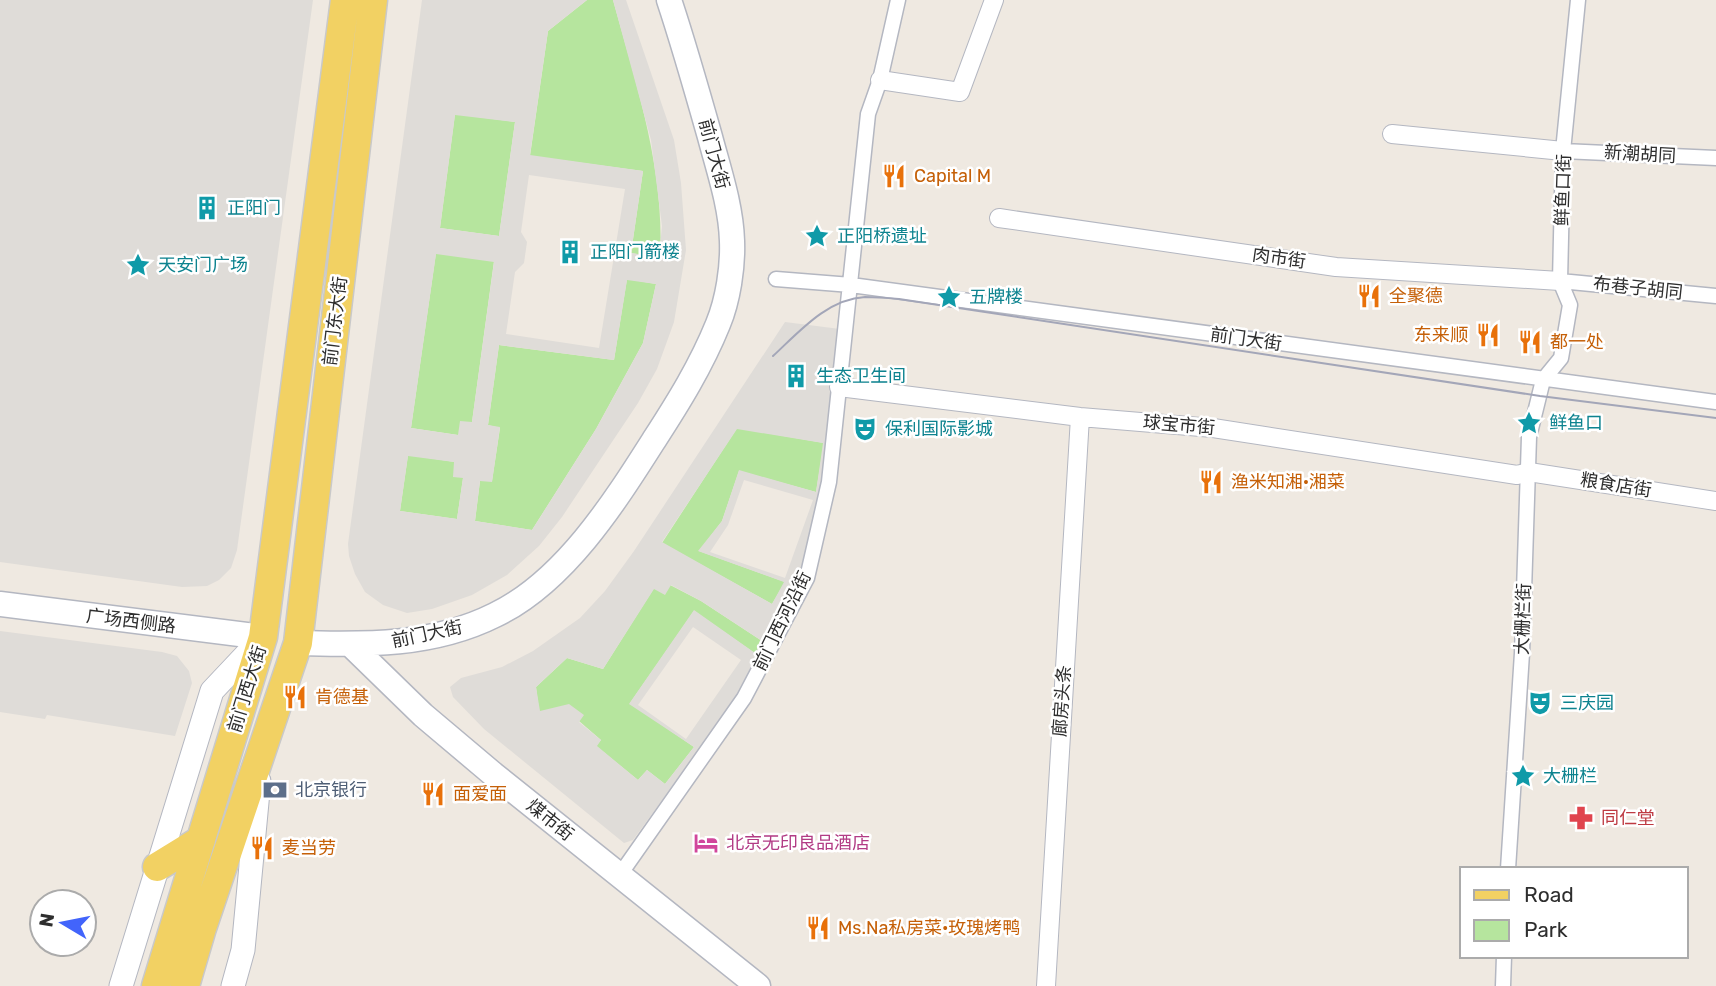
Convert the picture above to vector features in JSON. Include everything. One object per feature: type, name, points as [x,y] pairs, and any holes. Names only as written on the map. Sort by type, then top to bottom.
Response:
[{"type":"main road","name":"前门东大街","points":[[263,637],[345,0]]},
{"type":"main road","name":"前门东大街","points":[[298,643],[373,0]]},
{"type":"main road","name":"前门大街","points":[[298,643],[349,645],[404,642],[454,632],[497,614],[536,590],[560,566],[620,494],[688,387],[719,322],[730,273],[732,242],[730,212],[719,169],[669,0]]},
{"type":"main road","name":"广场西侧路","points":[[0,604],[263,637]]},
{"type":"main road","points":[[263,637],[298,643]]},
{"type":"main road","name":"前门西大街","points":[[156,986],[263,637]]},
{"type":"main road","name":"前门西大街","points":[[186,986],[202,928],[298,643]]},
{"type":"main road","name":"煤市街","points":[[349,645],[433,723],[758,986]]},
{"type":"main road","points":[[157,867],[201,840]]},
{"type":"street","name":"前门西河沿街","points":[[619,876],[744,698],[807,578],[829,482],[868,114],[880,80],[898,0]]},
{"type":"street","points":[[880,80],[960,92],[994,0]]},
{"type":"street","name":"鲜鱼口街","points":[[1546,376],[1561,358],[1570,305],[1560,281],[1563,151],[1578,0]]},
{"type":"street","points":[[1392,134],[1563,151]]},
{"type":"street","name":"新潮胡同","points":[[1563,151],[1716,158]]},
{"type":"street","name":"肉市街","points":[[999,218],[1336,267],[1560,281]]},
{"type":"street","name":"前门大街","points":[[776,279],[851,285],[1546,376],[1716,402]]},
{"type":"street","name":"布巷子胡同","points":[[1560,281],[1716,296]]},
{"type":"street","name":"大栅栏街","points":[[1508,867],[1521,653],[1523,473],[1529,437],[1546,376]]},
{"type":"street","name":"球宝市街","points":[[839,387],[1080,417],[1213,428],[1523,473]]},
{"type":"street","name":"廊房头条","points":[[1046,986],[1080,417]]},
{"type":"street","name":"粮食店街","points":[[1523,473],[1716,501]]},
{"type":"street","name":"前门西大街","points":[[121,986],[212,691],[263,637]]},
{"type":"street","name":"前门西大街","points":[[233,986],[243,950],[262,745]]},
{"type":"street","points":[[1503,986],[1504,958]]},
{"type":"green space","points":[[587,0],[613,0],[653,159],[658,192],[660,258],[631,253],[643,171],[530,156],[548,31]]},
{"type":"green space","points":[[455,114],[515,122],[499,236],[440,228]]},
{"type":"green space","points":[[436,253],[494,261],[472,422],[458,435],[411,428]]},
{"type":"green space","points":[[627,279],[656,284],[643,343],[596,429],[532,530],[475,521],[480,481],[492,481],[500,428],[488,425],[499,345],[614,360]]},
{"type":"green space","points":[[737,428],[824,443],[816,492],[739,471],[722,521],[699,551],[785,582],[772,604],[662,543]]},
{"type":"green space","points":[[408,455],[455,462],[463,478],[457,519],[400,511]]},
{"type":"green space","points":[[670,585],[701,601],[762,641],[756,654],[694,611],[630,703],[694,747],[665,784],[647,770],[638,780],[596,746],[601,740],[579,721],[539,711],[536,687],[567,658],[603,669],[654,588]]},
{"type":"shaded area","name":"天安门广场","points":[[0,0],[313,0],[237,550],[231,568],[219,580],[207,586],[182,587],[0,562]]},
{"type":"shaded area","points":[[422,0],[587,0],[548,31],[530,155],[643,171],[631,253],[659,257],[662,226],[651,140],[613,0],[626,0],[674,140],[681,183],[686,250],[674,322],[657,369],[638,403],[562,517],[539,546],[507,575],[472,595],[432,609],[407,613],[383,605],[365,592],[355,574],[348,544]],"holes":[[[455,115],[515,122],[499,236],[440,228]],[[529,175],[625,189],[599,348],[506,334],[515,272],[524,263],[527,242],[521,232]],[[436,254],[494,262],[472,422],[460,421],[458,435],[411,428]],[[627,280],[656,284],[643,343],[596,429],[532,530],[475,521],[480,481],[492,482],[500,427],[488,425],[499,345],[614,360]],[[408,456],[454,462],[453,477],[463,478],[457,519],[400,511]]]},
{"type":"shaded area","points":[[785,322],[840,329],[823,478],[802,574],[738,696],[633,840],[624,843],[484,729],[453,697],[450,687],[461,678],[502,667],[533,651],[580,618],[605,591]],"holes":[[[737,429],[823,443],[816,492],[739,470],[722,521],[698,551],[784,582],[772,604],[662,542]],[[744,480],[813,500],[785,578],[710,552],[728,525]],[[671,585],[762,641],[755,653],[694,610],[629,704],[694,747],[665,784],[647,770],[638,780],[597,746],[601,740],[579,722],[584,715],[569,704],[540,711],[536,687],[567,658],[603,669],[654,589],[665,595]],[[693,627],[741,660],[686,739],[638,705]]]},
{"type":"shaded area","points":[[0,631],[177,656],[189,671],[192,683],[175,736],[47,715],[45,719],[0,712]]},
{"type":"tram line","points":[[773,356],[814,318],[838,304],[865,297],[899,299],[1540,396],[1716,418]]},
{"type":"place","name":"Capital M","points":[[894,176]]},
{"type":"place","name":"正阳门","points":[[207,208]]},
{"type":"place","name":"正阳桥遗址","points":[[817,236]]},
{"type":"place","name":"正阳门箭楼","points":[[570,252]]},
{"type":"place","name":"天安门广场","points":[[138,265]]},
{"type":"place","name":"全聚德","points":[[1369,296]]},
{"type":"place","name":"五牌楼","points":[[949,297]]},
{"type":"place","name":"东来顺","points":[[1488,335]]},
{"type":"place","name":"都一处","points":[[1530,342]]},
{"type":"place","name":"生态卫生间","points":[[796,376]]},
{"type":"place","name":"鲜鱼口","points":[[1529,423]]},
{"type":"place","name":"保利国际影城","points":[[865,429]]},
{"type":"place","name":"渔米知湘·湘菜","points":[[1211,482]]},
{"type":"place","name":"肯德基","points":[[295,697]]},
{"type":"place","name":"三庆园","points":[[1540,703]]},
{"type":"place","name":"大栅栏","points":[[1523,776]]},
{"type":"place","name":"北京银行","points":[[275,790]]},
{"type":"place","name":"面爱面","points":[[433,794]]},
{"type":"place","name":"同仁堂","points":[[1581,818]]},
{"type":"place","name":"北京无印良品酒店","points":[[706,843]]},
{"type":"place","name":"麦当劳","points":[[262,848]]},
{"type":"place","name":"Ms.Na私房菜·玫瑰烤鸭","points":[[818,928]]}]
